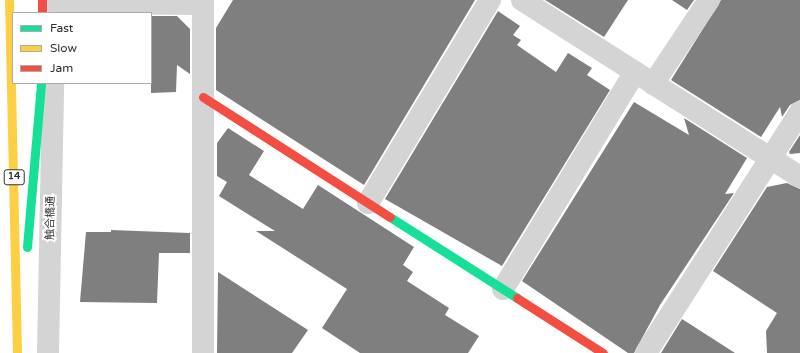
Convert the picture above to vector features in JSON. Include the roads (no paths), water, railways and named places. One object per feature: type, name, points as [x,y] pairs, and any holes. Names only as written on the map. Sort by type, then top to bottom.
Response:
[{"type":"main road","name":"14","points":[[9,0],[18,335],[17,353]]},
{"type":"main road","points":[[18,335],[41,84]]},
{"type":"main road","points":[[203,97],[603,353]]},
{"type":"street","points":[[368,203],[490,0]]},
{"type":"street","points":[[522,0],[800,177]]},
{"type":"street","points":[[653,84],[709,0]]},
{"type":"street","points":[[50,6],[203,2],[203,353]]},
{"type":"street","points":[[503,289],[635,72]]},
{"type":"street","name":"触合橋通","points":[[48,353],[53,84]]},
{"type":"street","points":[[646,353],[800,112]]}]
